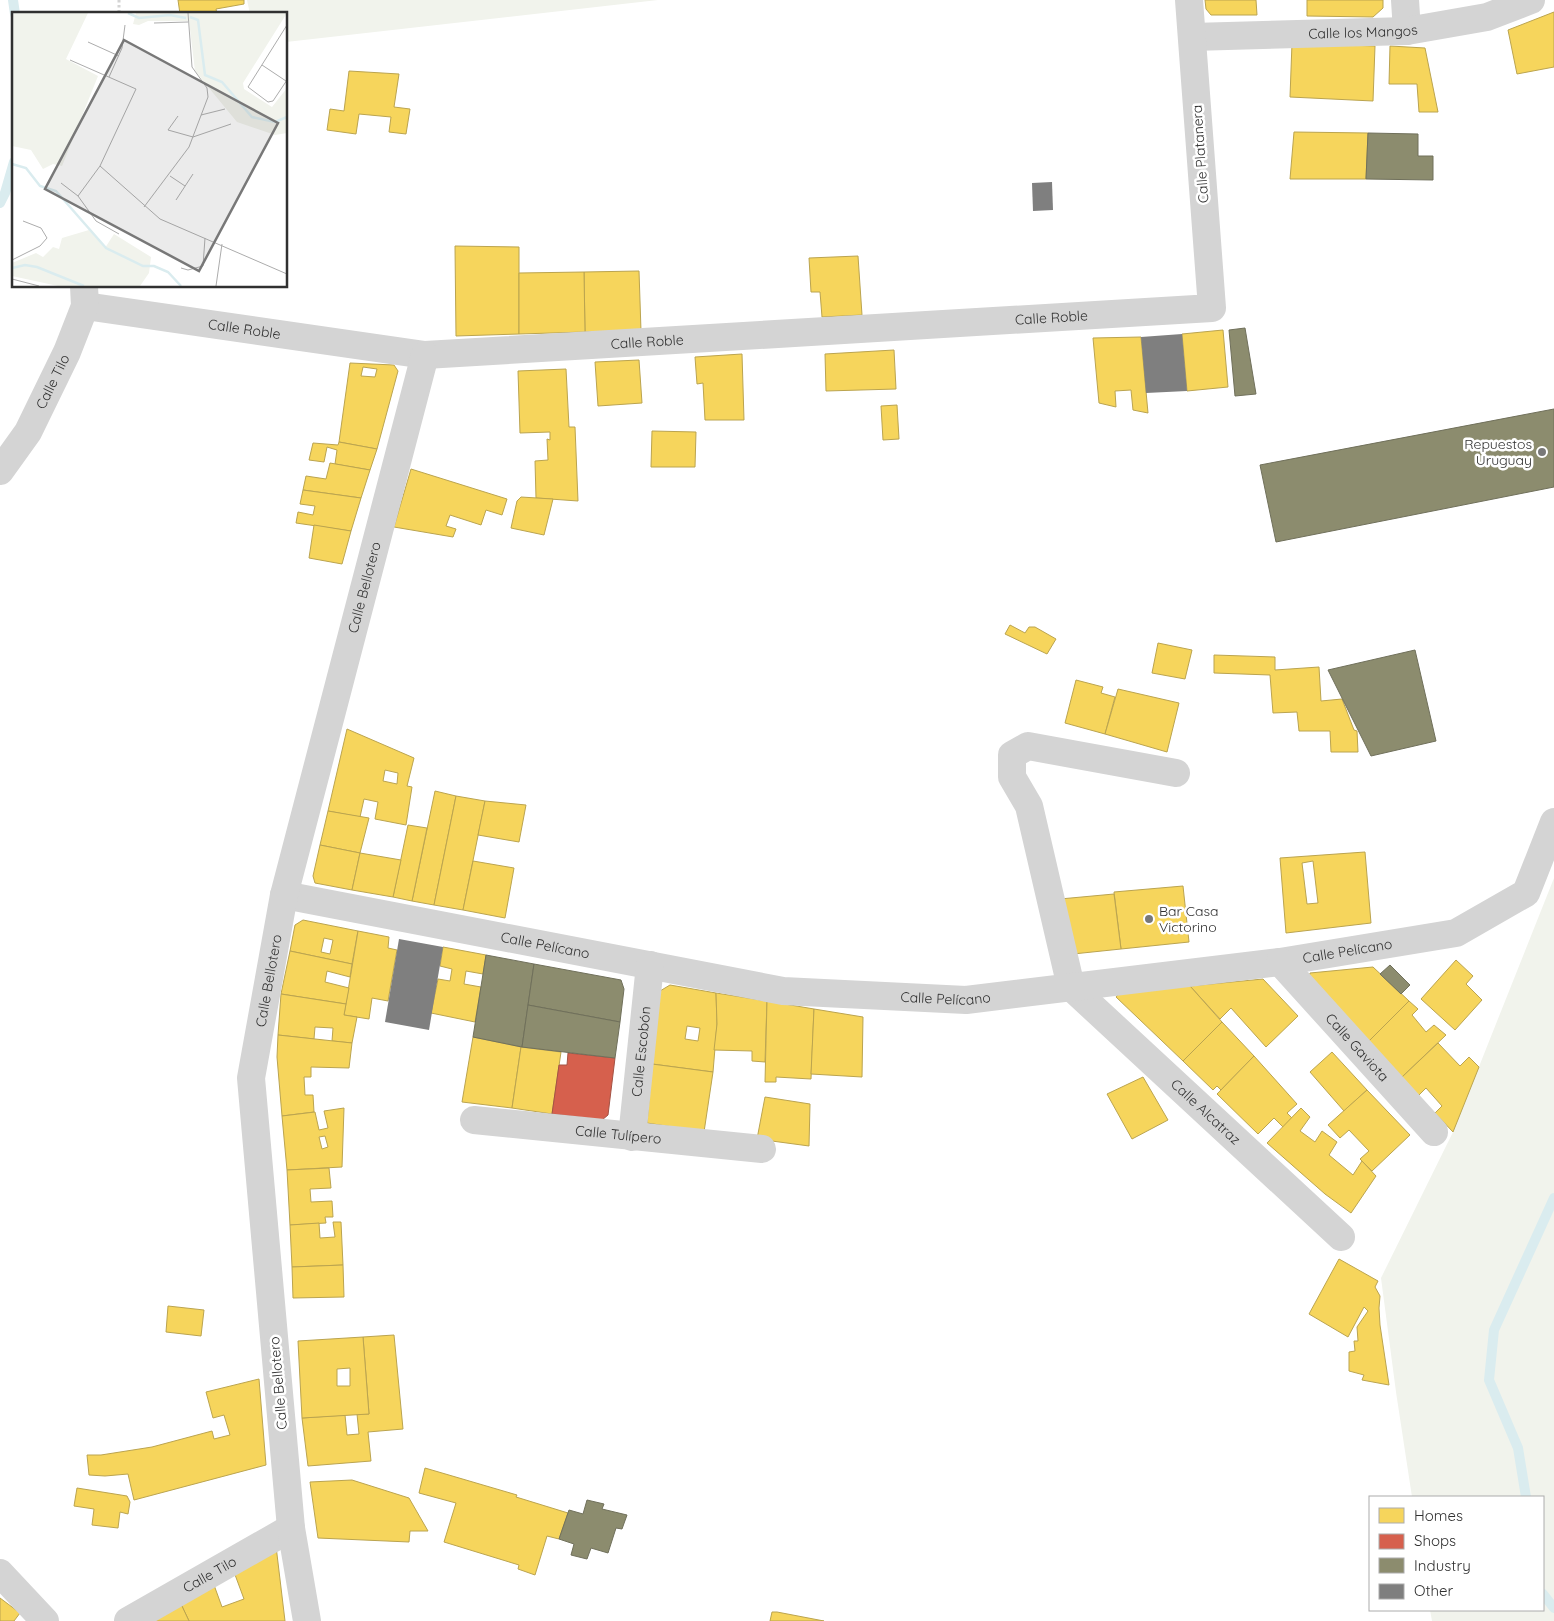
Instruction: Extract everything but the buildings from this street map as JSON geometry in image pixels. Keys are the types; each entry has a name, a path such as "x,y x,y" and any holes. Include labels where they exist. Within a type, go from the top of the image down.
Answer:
{"street":[{"name":"Calle Platanera","path":"1189,0 1212,308"},
{"path":"1405,0 1407,31"},
{"name":"Calle los Mangos","path":"1192,37 1407,31 1487,17 1531,0"},
{"name":"Calle Roble","path":"84,296 425,355 1212,308"},
{"name":"Calle Tilo","path":"0,470 28,432 67,352 84,296"},
{"name":"Calle Bellotero","path":"306,1621 292,1528 251,1078 284,895 425,355"},
{"path":"1071,987 1029,806 1012,777 1012,755 1028,746 1176,773"},
{"name":"Calle Pelícano","path":"284,895 782,991 966,1000 1280,962 1456,933 1526,893 1554,822"},
{"name":"Calle Gaviota","path":"1280,962 1434,1132"},
{"name":"Calle Escobón","path":"632,1137 650,965"},
{"name":"Calle Alcatraz","path":"1071,987 1341,1237"},
{"name":"Calle Tulípero","path":"474,1120 762,1149"},
{"name":"Calle Tilo","path":"128,1621 292,1528"},
{"path":"0,1573 45,1621"}],"shaded area":[{"path":"247,0 658,0 288,42 288,12 250,12"},
{"path":"1554,878 1554,1621 1432,1621 1430,1611 1544,1611 1544,1496 1412,1496 1381,1278 1453,1132"}],"waterway":[{"path":"13,0 15,12"},
{"path":"0,203 12,169"},
{"path":"1526,1496 1518,1448 1489,1380 1494,1330 1554,1198"},
{"path":"1544,1595 1554,1608"}],"place":[{"name":"Repuestos Uruguay","path":"1542,452"},
{"name":"Bar Casa Victorino","path":"1149,919"}]}
